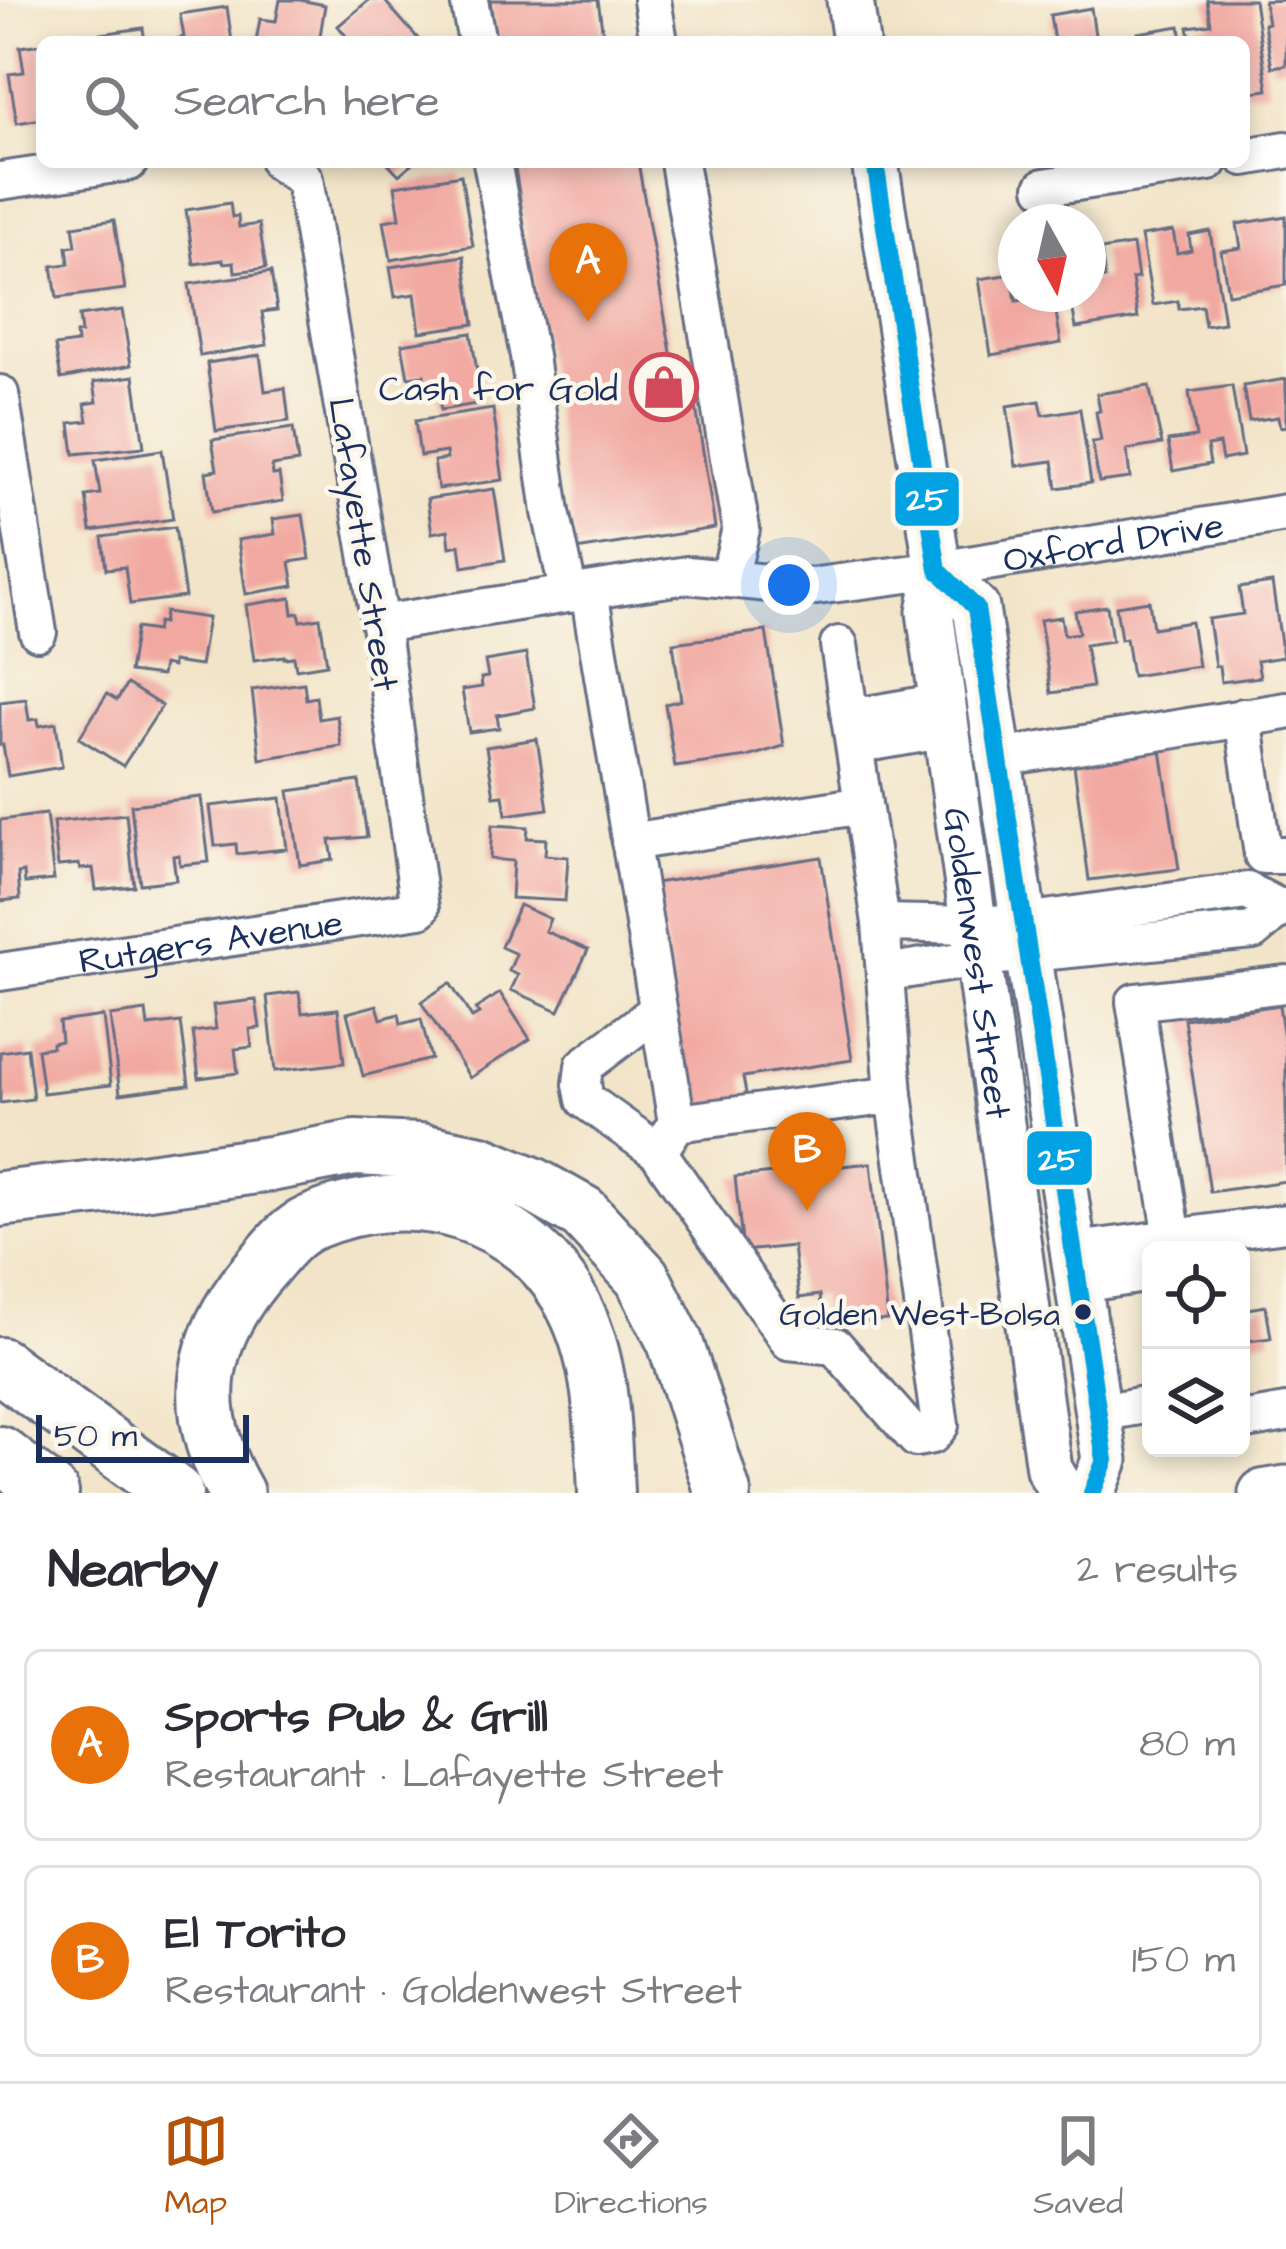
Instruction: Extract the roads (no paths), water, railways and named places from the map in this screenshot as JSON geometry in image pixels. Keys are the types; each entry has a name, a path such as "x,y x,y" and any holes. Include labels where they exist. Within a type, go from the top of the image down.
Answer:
{"highway":[{"path":"0,1199 355,1148 419,1151 481,1163 583,1213 642,1277 675,1342 723,1493"},
{"path":"236,1493 217,1450 206,1392 206,1369 223,1323 243,1288 307,1224 392,1202 477,1215 515,1238 557,1280 575,1308 596,1370 606,1493"},
{"path":"0,1365 175,1493"},
{"path":"0,1454 51,1493"}],"main road":[{"path":"850,0 855,36"},
{"name":"Goldenwest Street","path":"876,168 938,570 930,612 1049,1469 1063,1493"},
{"name":"Goldenwest Street","path":"938,570 976,608 1105,1460 1092,1493"},
{"path":"1262,1493 1286,1489"}],"street":[{"path":"469,0 476,36"},
{"path":"652,0 658,36"},
{"path":"1250,156 1286,151"},
{"path":"0,181 88,168"},
{"path":"493,168 529,356 551,512 579,592 630,842 657,1011 668,1138 789,1341 835,1346 916,1438 932,1436 940,1425 895,1095 881,923 839,645"},
{"path":"680,168 741,529 729,579"},
{"path":"1044,187 1169,168"},
{"name":"Lafayette Street","path":"291,171 380,624 420,909"},
{"path":"0,394 38,632"},
{"name":"Oxford Drive","path":"380,624 687,575 809,586 938,570 1286,513"},
{"path":"998,758 1286,711"},
{"path":"853,731 945,716"},
{"path":"1244,717 1263,855 1286,855"},
{"path":"630,842 863,805"},
{"path":"881,923 977,942 1027,939 1109,944 1253,932 1283,908"},
{"name":"Rutgers Avenue","path":"0,972 420,909"},
{"path":"885,973 977,942"},
{"path":"1173,1238 1135,1002 1286,984"},
{"path":"657,1011 584,1066 582,1084 585,1100 668,1138 895,1095"},
{"path":"1077,1268 1173,1238 1286,1223"},
{"path":"1077,1268 1142,1272"},
{"path":"1098,1413 1142,1406"},
{"path":"1250,1419 1286,1413"}],"place":[{"name":"Sports Pub & Grill","path":"588,322"},
{"name":"Cash for Gold","path":"664,387"},
{"name":"El Torito","path":"807,1211"},
{"name":"Golden West-Bolsa","path":"1083,1312"}]}
